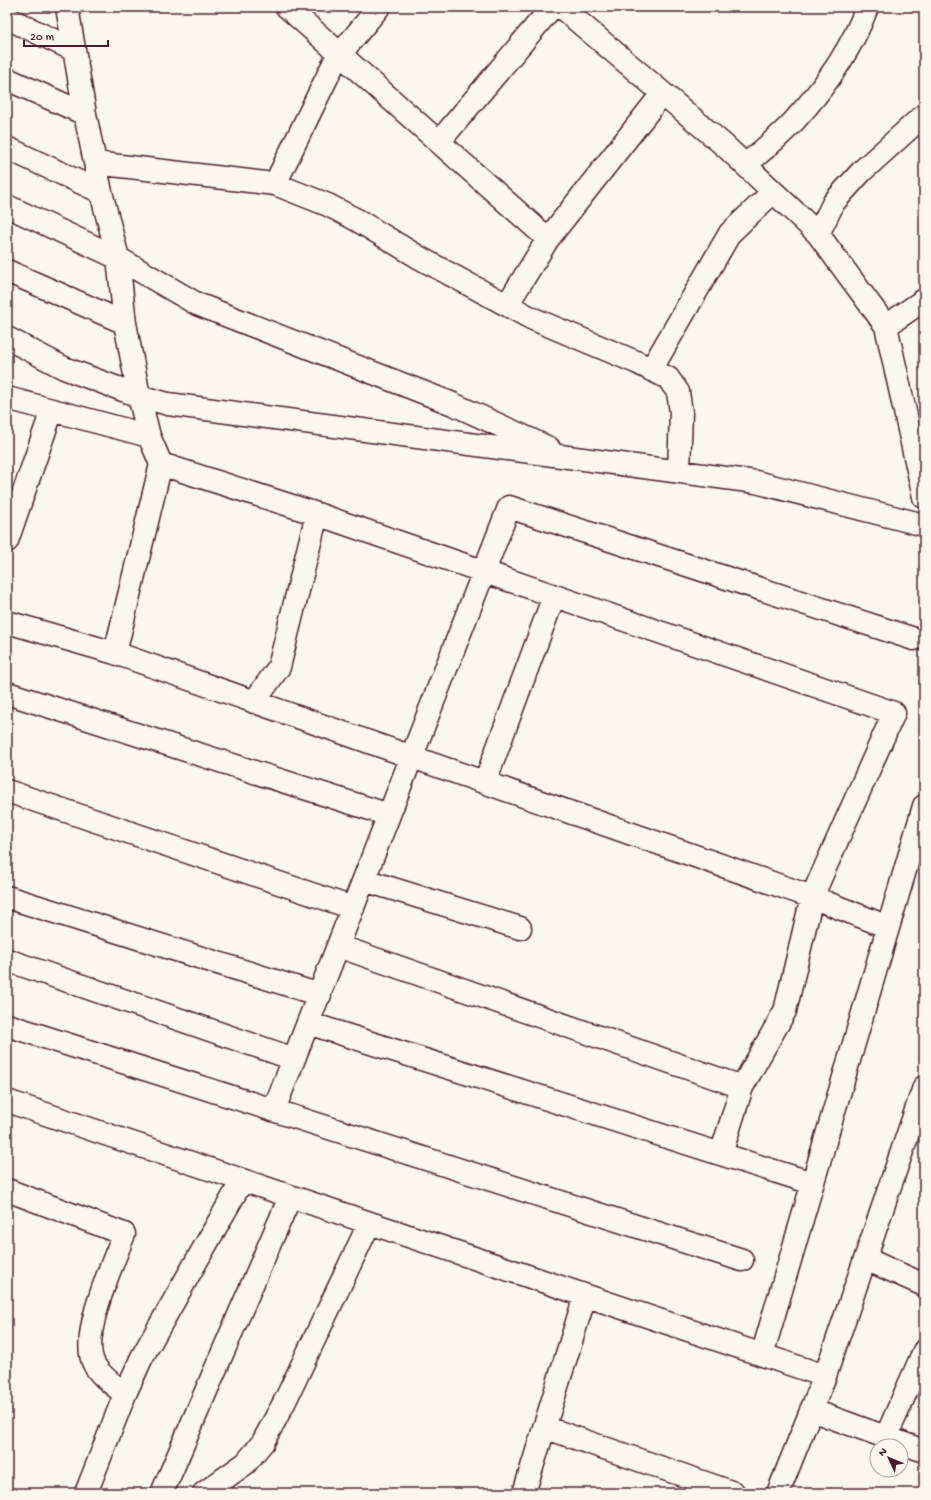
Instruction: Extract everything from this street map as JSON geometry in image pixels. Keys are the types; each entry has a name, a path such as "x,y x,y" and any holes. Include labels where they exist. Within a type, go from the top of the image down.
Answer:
{"street":[{"path":"67,7 85,114 101,192 118,258 125,324 139,396 149,436 161,464 115,654"},
{"path":"287,7 548,240"},
{"path":"275,184 336,59 379,7"},
{"path":"439,142 552,7"},
{"path":"561,7 746,165 818,234 886,326 924,497"},
{"path":"746,165 795,121 815,95 847,51 867,7"},
{"path":"7,18 74,50"},
{"path":"7,79 85,114"},
{"path":"507,305 548,240 662,94"},
{"path":"818,234 834,202 894,140 924,115"},
{"path":"7,148 101,192"},
{"path":"95,163 275,184 328,205 357,220 420,258 531,318 668,378 678,392 681,412 679,472"},
{"path":"651,370 730,233 773,192"},
{"path":"7,206 118,258 197,304 453,404 570,457"},
{"path":"7,271 125,324"},
{"path":"886,326 924,300"},
{"path":"7,338 64,368 139,396 168,404 756,482 924,526"},
{"path":"7,398 149,436"},
{"path":"7,541 52,410"},
{"path":"161,464 317,514 894,713 812,897 785,1011 742,1087 721,1154"},
{"path":"274,1110 509,507 914,639"},
{"path":"254,702 279,667 317,514"},
{"path":"485,782 554,596"},
{"path":"7,622 115,654 254,702 812,897 888,927"},
{"path":"7,693 389,815"},
{"path":"7,791 353,908"},
{"path":"762,1355 924,806"},
{"path":"364,880 520,928"},
{"path":"7,897 320,995"},
{"path":"338,946 742,1087"},
{"path":"7,960 294,1059"},
{"path":"308,1023 812,1183"},
{"path":"7,1025 742,1260"},
{"path":"778,1493 825,1376 924,1087"},
{"path":"7,1101 369,1224 825,1376"},
{"path":"86,1493 125,1394 142,1357 242,1181"},
{"path":"7,1190 124,1234 93,1322 89,1344 94,1364 108,1380 125,1394"},
{"path":"162,1493 290,1197"},
{"path":"204,1493 246,1463 264,1442 369,1224"},
{"path":"866,1259 924,1285"},
{"path":"524,1493 585,1296"},
{"path":"886,1437 924,1351"},
{"path":"811,1410 924,1451"},
{"path":"544,1427 734,1493"}]}
